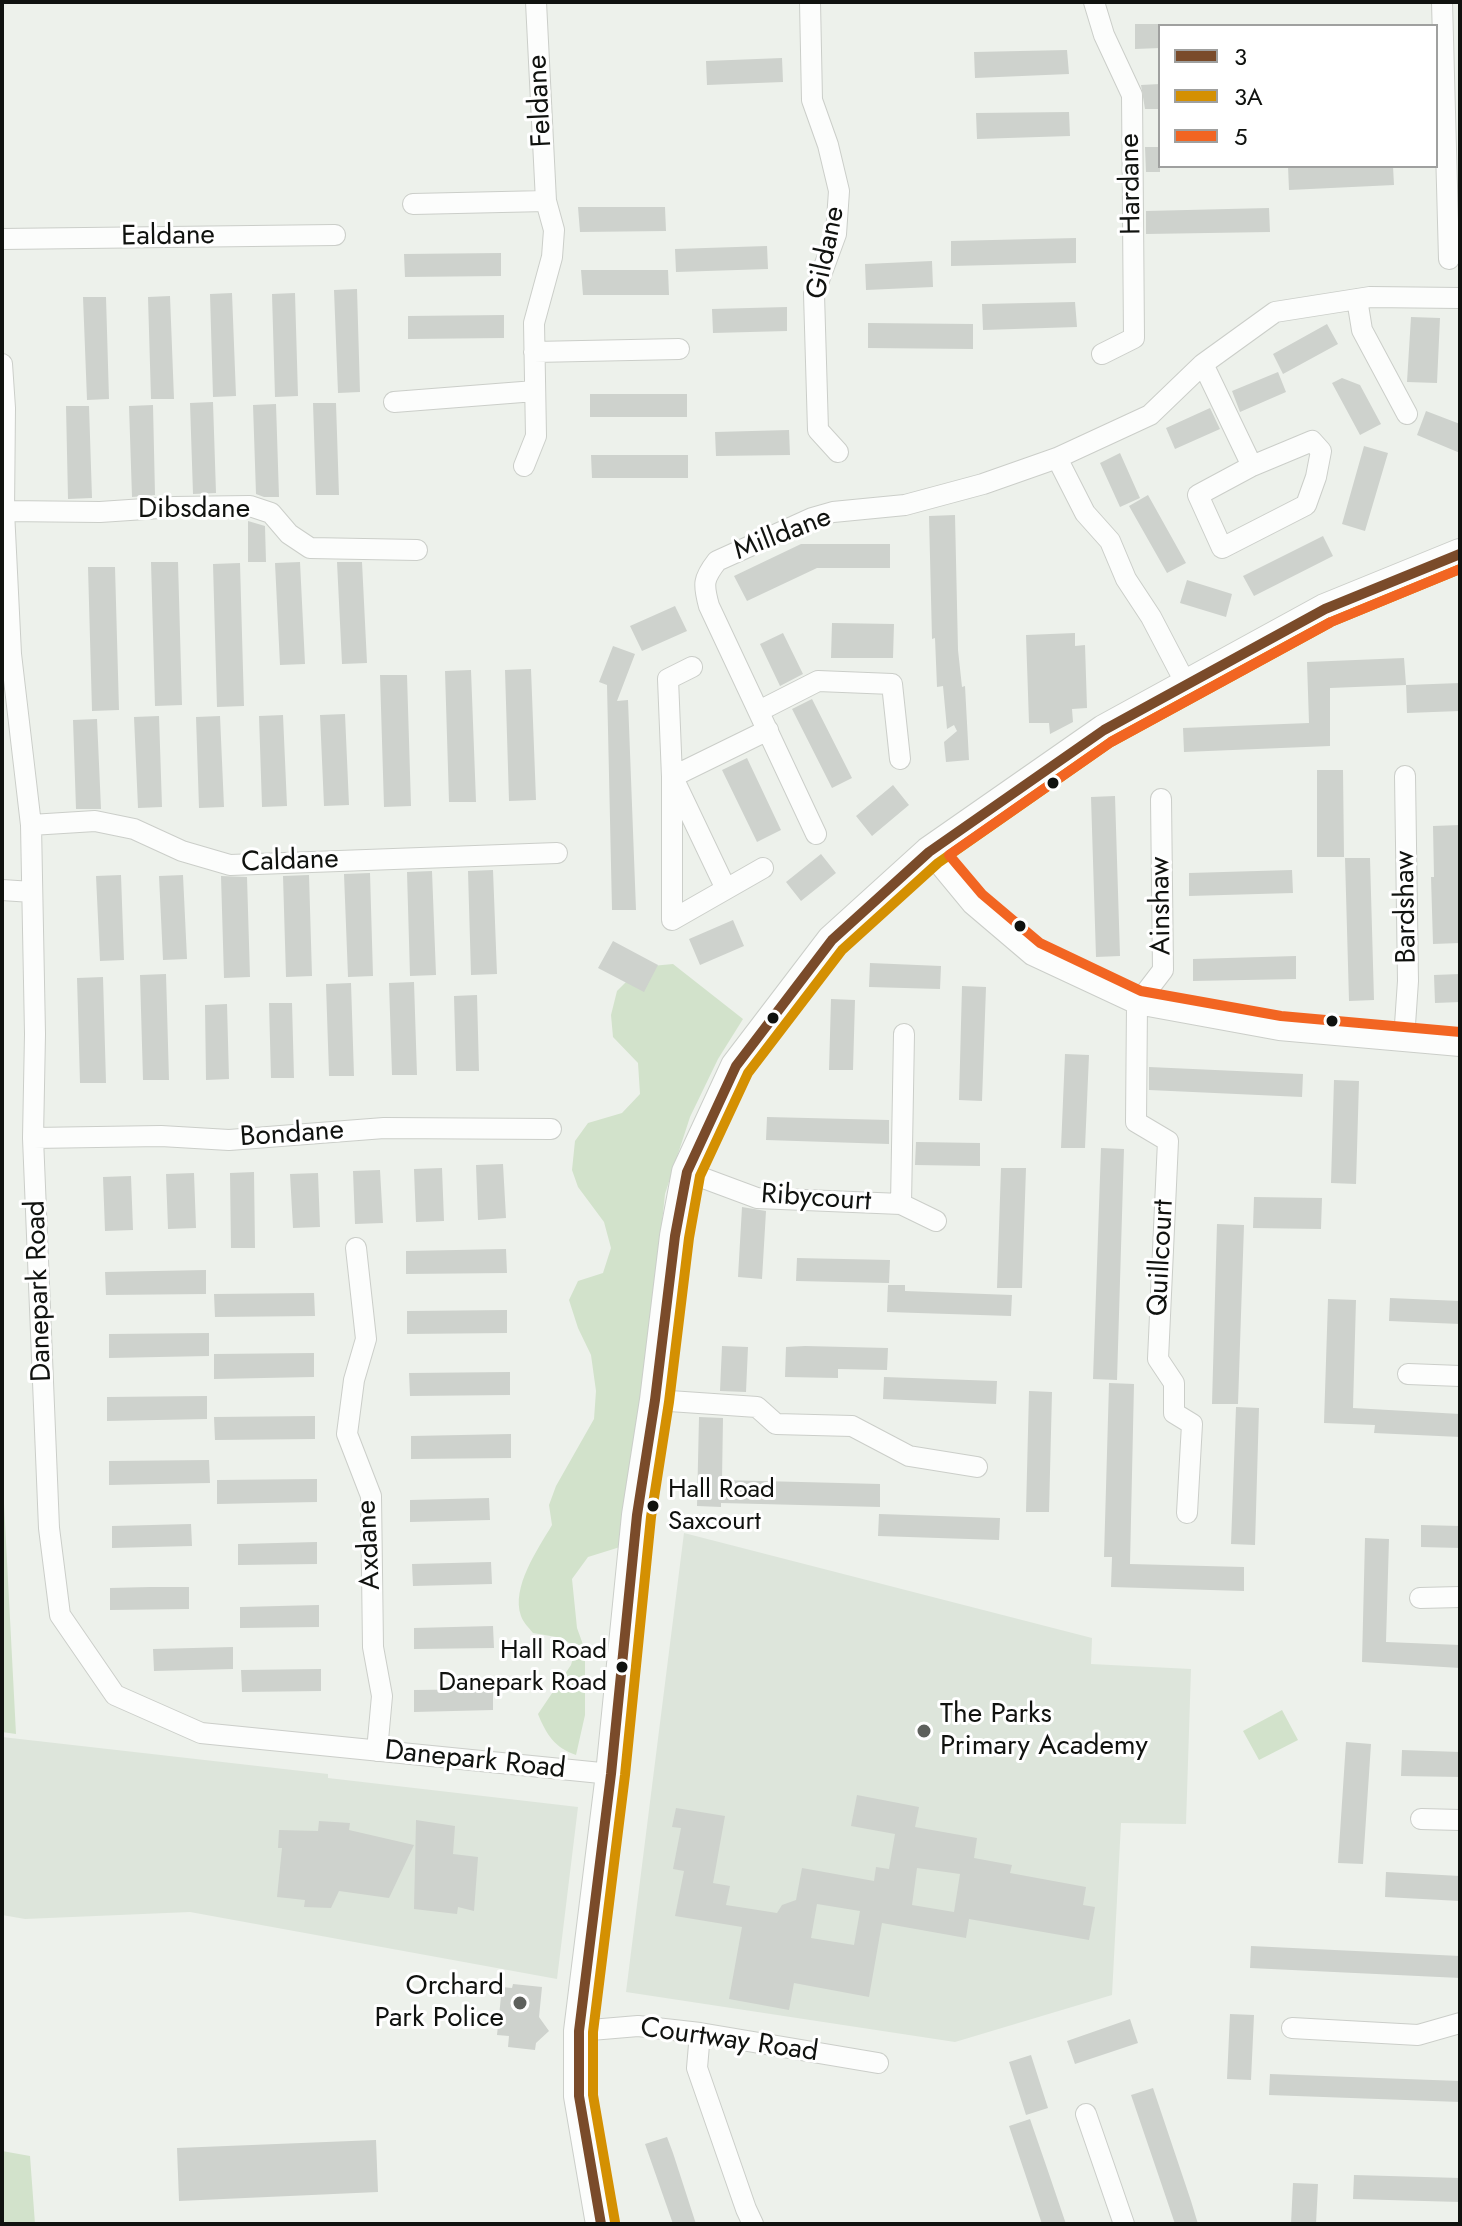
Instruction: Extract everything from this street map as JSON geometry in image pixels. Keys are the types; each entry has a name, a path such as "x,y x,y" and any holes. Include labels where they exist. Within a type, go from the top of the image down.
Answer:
{"street":[{"name":"Feldane","path":"524,466 536,436 534,323 552,257 554,230 546,201 536,2"},
{"name":"Gildane","path":"810,2 812,100 828,145 839,191 836,234 814,294 818,430 838,452"},
{"name":"Hardane","path":"1094,2 1104,35 1132,95 1134,338 1102,354"},
{"path":"1442,2 1449,259"},
{"path":"413,204 546,201"},
{"name":"Ealdane","path":"2,239 335,235"},
{"name":"Milldane","path":"816,834 709,606 704,586 708,573 717,561 812,518 833,512 905,505 983,484 1057,458 1150,415 1203,364 1275,312 1357,299 1460,298"},
{"path":"1357,299 1362,330 1407,414"},
{"path":"534,352 679,349"},
{"name":"Danepark Road","path":"2,364 5,408 4,511 11,654 31,825 33,1138 49,1528 60,1615 115,1695 201,1733 611,1774"},
{"path":"1203,364 1252,466"},
{"path":"394,402 535,391"},
{"path":"1312,441 1321,451 1306,505 1222,548 1198,495 1252,466 1312,441"},
{"path":"1057,458 1085,513 1110,541 1126,579 1151,617 1186,684"},
{"name":"Dibsdane","path":"4,511 100,512 250,506 271,513 289,534 310,548 417,550"},
{"path":"601,2224 579,2096 579,2031 611,1774 637,1515 675,1236 687,1172 736,1066 832,940 929,852 1104,730 1325,609 1460,554"},
{"path":"692,667 668,679 672,920 763,868"},
{"path":"672,777 764,720 818,681 892,684 900,759"},
{"name":"Bardshaw","path":"1404,1039 1408,981 1405,776"},
{"path":"672,777 726,889"},
{"name":"Ainshaw","path":"1137,1004 1163,970 1161,799"},
{"name":"Caldane","path":"31,825 95,821 134,829 182,851 230,865 557,853"},
{"path":"929,852 972,904 1032,955 1137,1004 1279,1030 1460,1046"},
{"path":"2,890 32,892"},
{"name":"Quillcourt","path":"1137,1004 1136,1122 1168,1141 1158,1359 1174,1383 1174,1413 1192,1424 1187,1513"},
{"name":"Ribycourt","path":"901,1204 904,1034"},
{"name":"Bondane","path":"33,1138 161,1136 229,1140 384,1128 551,1129"},
{"name":"Ribycourt","path":"687,1172 757,1198 901,1204 936,1221"},
{"name":"Axdane","path":"356,1248 366,1339 354,1380 347,1434 371,1496 373,1647 382,1696 377,1751"},
{"path":"1408,1374 1460,1376"},
{"path":"655,1400 757,1407 776,1424 852,1426 909,1456 977,1467"},
{"path":"1420,1598 1460,1597"},
{"path":"1421,1819 1460,1820"},
{"path":"1292,2028 1418,2035 1460,2023"},
{"name":"Courtway Road","path":"579,2031 638,2026 700,2033 878,2063"},
{"path":"700,2033 697,2068 753,2224"},
{"path":"1086,2114 1124,2224"}],"shaded area":[{"name":"The Parks Primary Academy","path":"684,1533 1092,1638 1091,1664 1191,1669 1186,1824 1121,1823 1112,1995 955,2042 626,1992"},
{"path":"2,1737 328,1774 328,1778 578,1807 557,1979 190,1912 25,1919 2,1915"}],"green space":[{"path":"673,964 743,1019 718,1059 690,1117 665,1194 646,1379 620,1547 588,1557 572,1579 577,1628 585,1650 585,1715 576,1755 552,1739 538,1714 571,1665 576,1648 562,1638 533,1633 522,1618 519,1605 523,1581 552,1525 549,1505 556,1486 594,1419 596,1391 591,1355 569,1300 578,1281 603,1273 611,1248 604,1222 578,1187 572,1170 575,1141 588,1123 622,1113 640,1094 638,1063 613,1037 611,1015 617,991 641,967"},
{"path":"2,1465 16,1734 2,1732"},
{"path":"1282,1710 1298,1740 1259,1760 1243,1731"},
{"path":"2,2151 30,2156 35,2224 2,2224"}],"building":[{"path":"1135,24 1158,24 1158,48 1135,49"},
{"path":"1067,50 1069,74 975,78 974,52"},
{"path":"782,58 783,82 707,85 706,61"},
{"path":"1158,84 1158,109 1145,109 1141,85"},
{"path":"1069,112 1070,136 977,139 976,113"},
{"path":"1145,147 1158,147 1160,172 1146,172"},
{"path":"1288,168 1393,168 1394,185 1289,190"},
{"path":"578,207 665,207 666,231 580,232"},
{"path":"1269,208 1270,232 1146,234 1146,211"},
{"path":"1076,238 1076,263 951,266 951,241"},
{"path":"767,246 768,269 676,272 675,249"},
{"path":"501,253 501,276 405,277 404,254"},
{"path":"932,261 933,287 866,290 865,264"},
{"path":"581,270 668,270 669,295 583,295"},
{"path":"357,289 360,392 338,393 334,290"},
{"path":"232,293 236,396 213,397 210,294"},
{"path":"295,293 298,396 275,397 272,294"},
{"path":"170,296 174,399 151,399 148,297"},
{"path":"83,297 106,297 109,399 87,400"},
{"path":"1075,302 1077,327 983,330 982,304"},
{"path":"787,307 787,331 713,333 712,309"},
{"path":"504,315 504,338 408,339 408,316"},
{"path":"1411,317 1440,318 1437,383 1407,382"},
{"path":"868,323 973,324 973,349 868,348"},
{"path":"1327,324 1338,344 1283,374 1273,354"},
{"path":"1278,372 1286,392 1240,412 1232,391"},
{"path":"1342,378 1360,385 1381,424 1360,435 1332,383"},
{"path":"590,394 687,394 687,417 590,417"},
{"path":"213,402 216,493 193,494 190,403"},
{"path":"313,403 336,403 339,495 316,495"},
{"path":"276,404 279,497 264,497 256,494 253,405"},
{"path":"153,405 155,495 132,497 129,406"},
{"path":"66,406 89,406 92,498 68,499"},
{"path":"1210,408 1220,429 1175,449 1166,428"},
{"path":"1426,411 1460,424 1460,453 1417,435"},
{"path":"789,430 790,455 716,456 715,432"},
{"path":"1364,446 1388,453 1365,531 1342,524"},
{"path":"1120,453 1140,498 1120,507 1100,463"},
{"path":"591,455 688,455 688,478 592,478"},
{"path":"1148,495 1186,563 1167,573 1129,506"},
{"path":"955,515 958,650 962,687 965,686 969,760 946,762 944,742 957,731 954,725 947,729 943,686 937,687 935,638 932,639 929,516"},
{"path":"248,521 265,526 266,562 248,562"},
{"path":"1323,536 1333,556 1254,596 1243,576"},
{"path":"801,544 890,544 890,568 817,568 747,601 734,576"},
{"path":"151,562 178,562 182,705 155,706"},
{"path":"300,562 305,664 280,665 275,563"},
{"path":"337,562 362,562 367,663 342,664"},
{"path":"240,563 244,706 217,707 213,564"},
{"path":"88,567 115,567 119,710 92,711"},
{"path":"1187,580 1232,594 1226,617 1180,603"},
{"path":"675,606 687,631 642,651 630,626"},
{"path":"832,623 894,624 893,658 831,658"},
{"path":"783,633 803,674 780,686 760,644"},
{"path":"1075,633 1075,646 1085,645 1087,708 1072,709 1073,722 1050,734 1049,723 1029,723 1026,635"},
{"path":"613,646 635,654 617,701 628,700 636,910 612,910 607,685 599,682"},
{"path":"1404,658 1406,685 1330,688 1330,746 1184,752 1183,728 1309,723 1307,662"},
{"path":"531,669 536,800 509,801 505,670"},
{"path":"471,670 476,802 449,802 445,671"},
{"path":"380,675 407,675 411,806 384,807"},
{"path":"1460,683 1460,711 1407,713 1406,685"},
{"path":"812,699 852,778 832,788 792,709"},
{"path":"345,714 349,805 324,806 320,715"},
{"path":"283,715 287,806 262,807 259,716"},
{"path":"159,716 162,807 138,808 134,717"},
{"path":"220,716 224,807 199,808 196,717"},
{"path":"97,719 101,809 76,809 73,720"},
{"path":"747,758 781,830 757,842 722,770"},
{"path":"1317,770 1343,770 1344,857 1317,857"},
{"path":"893,785 909,805 872,836 856,816"},
{"path":"1115,796 1120,956 1096,957 1091,797"},
{"path":"1460,825 1460,943 1433,944 1433,826"},
{"path":"821,854 836,873 801,901 786,882"},
{"path":"1345,858 1370,858 1374,1000 1349,1001"},
{"path":"493,870 497,974 471,975 468,871"},
{"path":"1292,870 1293,893 1189,896 1189,873"},
{"path":"432,871 436,975 410,976 407,872"},
{"path":"370,873 373,976 348,977 344,874"},
{"path":"121,875 124,960 100,961 96,876"},
{"path":"183,875 187,959 163,960 159,876"},
{"path":"309,875 312,976 286,977 283,876"},
{"path":"221,876 247,877 250,977 224,978"},
{"path":"733,920 744,946 700,965 689,939"},
{"path":"613,941 658,965 644,992 598,968"},
{"path":"1296,956 1296,979 1193,981 1193,959"},
{"path":"870,963 941,966 940,989 869,987"},
{"path":"166,974 169,1080 143,1080 140,975"},
{"path":"1460,974 1460,1002 1435,1003 1434,975"},
{"path":"103,977 106,1083 80,1083 77,978"},
{"path":"414,982 417,1075 392,1075 389,983"},
{"path":"351,983 354,1076 329,1076 326,984"},
{"path":"962,986 986,987 982,1101 959,1100"},
{"path":"477,995 479,1071 456,1071 454,996"},
{"path":"831,999 855,1000 853,1070 829,1070"},
{"path":"269,1003 292,1003 294,1078 271,1078"},
{"path":"227,1004 229,1079 206,1080 205,1005"},
{"path":"1065,1054 1089,1055 1085,1148 1061,1148"},
{"path":"1149,1067 1303,1074 1302,1097 1149,1090"},
{"path":"1334,1080 1359,1081 1356,1184 1331,1183"},
{"path":"767,1117 889,1120 889,1144 766,1140"},
{"path":"916,1142 980,1143 980,1166 915,1165"},
{"path":"1101,1148 1124,1149 1117,1380 1093,1379"},
{"path":"503,1164 506,1218 478,1220 476,1165"},
{"path":"442,1168 444,1221 416,1222 414,1169"},
{"path":"1001,1168 1026,1168 1022,1288 997,1288"},
{"path":"380,1170 383,1223 355,1224 353,1171"},
{"path":"254,1172 255,1248 231,1248 230,1173"},
{"path":"194,1173 196,1228 168,1229 166,1174"},
{"path":"318,1173 320,1227 293,1228 290,1174"},
{"path":"131,1176 133,1230 105,1231 103,1177"},
{"path":"1254,1197 1322,1198 1321,1229 1253,1228"},
{"path":"742,1207 766,1211 762,1279 738,1277"},
{"path":"1217,1224 1244,1225 1238,1404 1212,1404"},
{"path":"506,1249 507,1273 406,1274 406,1251"},
{"path":"797,1258 890,1260 889,1283 796,1281"},
{"path":"206,1270 206,1294 106,1295 105,1272"},
{"path":"888,1285 905,1285 905,1291 1012,1295 1011,1316 887,1312"},
{"path":"314,1293 315,1316 215,1317 214,1294"},
{"path":"1390,1298 1460,1301 1460,1324 1389,1321"},
{"path":"1328,1299 1356,1300 1353,1408 1460,1414 1460,1437 1374,1433 1375,1425 1324,1423"},
{"path":"507,1310 507,1333 407,1334 407,1311"},
{"path":"209,1333 209,1356 109,1358 109,1334"},
{"path":"722,1346 748,1347 746,1392 720,1391"},
{"path":"786,1347 888,1348 887,1370 838,1369 838,1378 785,1377"},
{"path":"314,1353 314,1377 214,1379 214,1354"},
{"path":"510,1372 510,1395 410,1396 409,1373"},
{"path":"884,1377 997,1381 996,1404 883,1399"},
{"path":"1109,1383 1134,1384 1130,1564 1244,1567 1244,1591 1111,1587 1112,1557 1104,1557"},
{"path":"1029,1391 1052,1392 1049,1512 1026,1512"},
{"path":"207,1396 207,1419 107,1421 107,1397"},
{"path":"1236,1407 1259,1408 1255,1545 1231,1544"},
{"path":"315,1416 315,1439 215,1440 214,1417"},
{"path":"699,1417 723,1418 722,1480 880,1484 880,1507 721,1503 721,1507 697,1506"},
{"path":"511,1434 511,1458 411,1459 411,1436"},
{"path":"209,1460 210,1483 109,1485 109,1461"},
{"path":"317,1479 317,1502 217,1504 217,1480"},
{"path":"489,1498 490,1520 410,1522 410,1500"},
{"path":"879,1514 1000,1518 999,1540 878,1536"},
{"path":"191,1524 192,1546 112,1548 112,1526"},
{"path":"1421,1525 1460,1526 1460,1548 1421,1547"},
{"path":"1365,1538 1389,1539 1386,1642 1460,1645 1460,1668 1362,1662"},
{"path":"317,1542 317,1564 238,1565 238,1544"},
{"path":"491,1562 492,1584 413,1586 412,1564"},
{"path":"189,1587 189,1609 110,1610 110,1588"},
{"path":"319,1605 319,1627 240,1628 240,1607"},
{"path":"493,1626 494,1648 414,1649 414,1628"},
{"path":"233,1647 233,1669 154,1671 153,1649"},
{"path":"321,1669 321,1691 242,1692 241,1670"},
{"path":"493,1689 493,1710 414,1712 414,1690"},
{"path":"1346,1742 1371,1744 1363,1864 1338,1863"},
{"path":"1402,1750 1460,1752 1460,1777 1401,1776"},
{"path":"857,1795 919,1807 915,1827 977,1838 974,1858 1012,1865 1010,1873 1086,1887 1083,1905 1095,1907 1089,1940 969,1919 966,1938 882,1923 869,1997 794,1983 789,2010 729,1999 742,1927 675,1916 684,1871 673,1869 681,1828 672,1827 676,1808 725,1816 713,1883 730,1886 726,1905 777,1913 782,1905 796,1900 802,1868 874,1881 876,1867 889,1869 895,1834 851,1826","holes":["917,1868 960,1874 954,1912 912,1905","817,1904 860,1911 854,1945 811,1938"]},
{"path":"416,1820 455,1826 453,1854 478,1857 474,1911 458,1907 457,1914 414,1909"},
{"path":"319,1821 350,1823 349,1830 414,1845 389,1898 339,1891 331,1908 304,1907 305,1900 277,1897 282,1848 278,1848 279,1830 318,1831"},
{"path":"1386,1872 1460,1876 1460,1901 1385,1897"},
{"path":"1251,1946 1460,1956 1460,1978 1250,1968"},
{"name":"Orchard Park Police","path":"513,1984 542,1987 539,2017 549,2031 536,2043 535,2050 508,2047 509,2036 497,2035 502,1987 512,1988"},
{"path":"1230,2014 1254,2015 1251,2080 1227,2079"},
{"path":"1130,2019 1138,2043 1075,2064 1067,2041"},
{"path":"1031,2055 1048,2108 1026,2115 1009,2062"},
{"path":"1270,2074 1460,2081 1460,2102 1269,2095"},
{"path":"1153,2088 1198,2224 1175,2224 1131,2095"},
{"path":"1030,2119 1066,2224 1042,2224 1009,2126"},
{"path":"667,2137 696,2224 673,2224 645,2144"},
{"path":"376,2140 378,2192 179,2201 177,2148"},
{"path":"1354,2175 1460,2178 1460,2202 1353,2199"},
{"path":"1293,2183 1318,2184 1316,2224 1291,2224"}],"transit line":[{"name":"3","path":"601,2224 579,2096 579,2031 611,1774 637,1515 675,1236 687,1172 736,1066 832,940 929,852 1104,730 1325,609 1460,554"},
{"name":"3A","path":"615,2222 593,2095 593,2032 625,1775 651,1517 700,1176 748,1073 842,950 938,863 1111,742 1331,622 1460,569"},
{"name":"5","path":"1460,569 1331,622 1111,742 949,855 982,894 1040,943 1141,991 1281,1016 1460,1032"}],"place":[{"name":"Hall Road Saxcourt","path":"653,1506"},
{"name":"Hall Road Danepark Road","path":"622,1667"},
{"name":"The Parks Primary Academy","path":"924,1731"},
{"name":"Orchard Park Police","path":"520,2003"}]}
